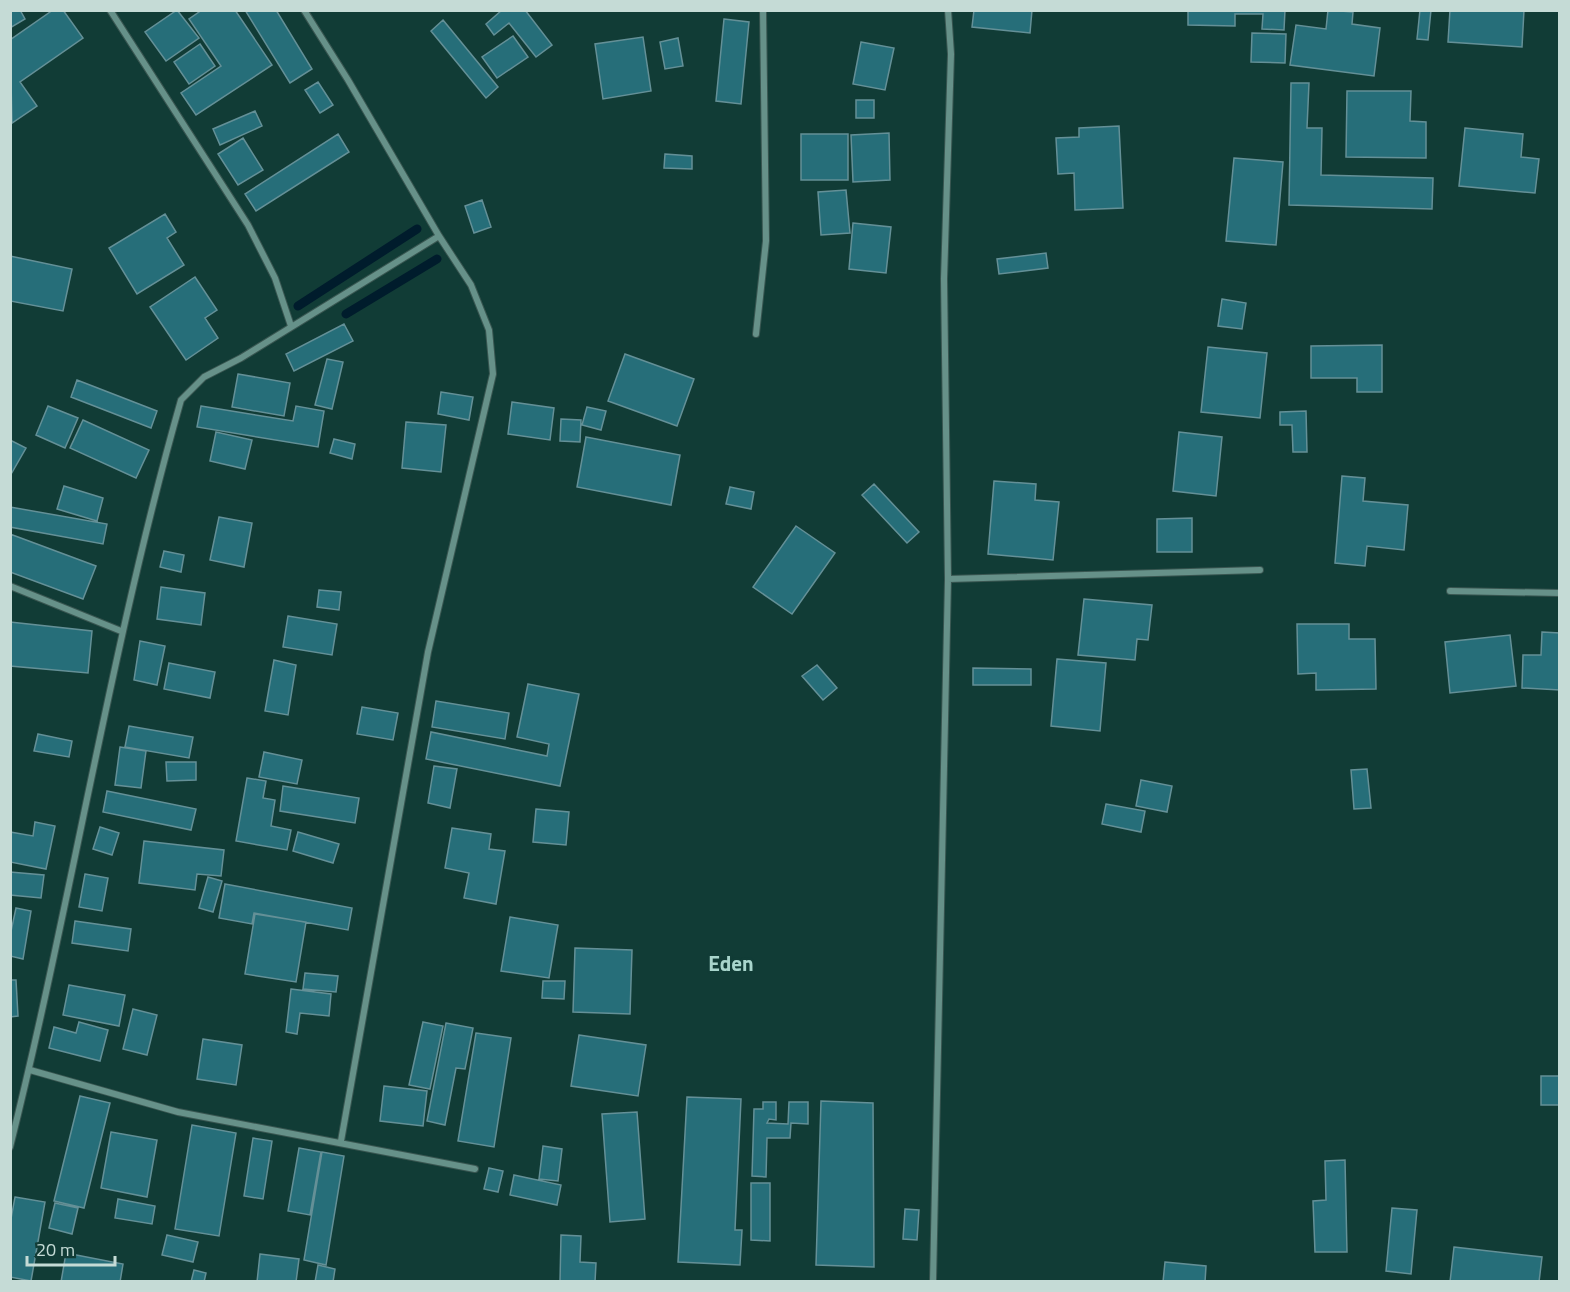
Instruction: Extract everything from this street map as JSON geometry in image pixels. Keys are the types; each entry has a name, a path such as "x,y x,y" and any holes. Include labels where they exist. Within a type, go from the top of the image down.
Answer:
{"street":[{"path":"110,10 248,225 275,278 291,326"},
{"path":"304,10 475,294 489,330 493,374 428,652 341,1141"},
{"path":"756,334 766,241 763,10"},
{"path":"933,1281 948,579 944,279 951,54 948,10"},
{"path":"10,1147 30,1070 121,631 181,400 204,377 439,236"},
{"path":"948,579 1260,570"},
{"path":"10,586 121,631"},
{"path":"1450,591 1560,593"},
{"path":"30,1070 178,1112 341,1141 475,1169"}],"building":[{"path":"10,10 20,10 25,19 10,28"},
{"path":"53,10 63,10 83,38 20,82 37,106 12,123 10,40"},
{"path":"177,10 199,38 166,61 145,32"},
{"path":"202,10 235,10 272,65 196,115 181,93 221,66 189,19"},
{"path":"245,10 276,10 312,69 290,83"},
{"path":"502,10 525,10 552,45 536,57 509,23 494,35 486,24"},
{"path":"974,10 1032,10 1030,33 972,27"},
{"path":"1188,10 1285,10 1284,30 1262,29 1263,14 1235,14 1235,26 1188,25"},
{"path":"1328,10 1353,12 1352,24 1380,28 1374,76 1290,65 1296,25 1326,29"},
{"path":"1420,10 1431,10 1428,40 1417,39"},
{"path":"1450,10 1524,10 1522,47 1448,42"},
{"path":"724,19 749,22 741,104 716,101"},
{"path":"443,20 498,87 486,98 431,31"},
{"path":"1252,33 1286,34 1285,63 1251,62"},
{"path":"513,36 528,57 497,78 482,57"},
{"path":"643,37 651,91 603,99 595,44"},
{"path":"678,38 683,66 665,69 660,42"},
{"path":"861,42 894,48 885,90 853,84"},
{"path":"200,44 215,66 189,84 174,62"},
{"path":"318,82 333,105 320,113 305,90"},
{"path":"1291,83 1309,83 1307,128 1322,128 1321,175 1433,178 1432,209 1289,205"},
{"path":"1347,91 1411,91 1410,121 1426,122 1426,158 1346,157"},
{"path":"856,100 874,100 874,118 856,118"},
{"path":"255,111 262,126 220,145 213,129"},
{"path":"1119,126 1123,208 1075,210 1074,173 1058,174 1056,138 1079,137 1079,128"},
{"path":"1465,128 1523,134 1521,157 1539,159 1535,193 1459,186"},
{"path":"889,133 890,180 853,182 851,135"},
{"path":"338,134 349,152 256,211 245,194"},
{"path":"801,134 848,134 848,180 801,180"},
{"path":"243,138 263,170 238,185 218,154"},
{"path":"665,154 692,156 692,169 664,168"},
{"path":"1234,158 1283,162 1276,245 1226,241"},
{"path":"846,190 850,233 821,235 818,192"},
{"path":"482,200 491,227 474,233 465,206"},
{"path":"165,214 176,232 167,238 184,265 137,294 109,248"},
{"path":"853,223 891,227 886,273 849,269"},
{"path":"1046,253 1048,268 999,274 997,259"},
{"path":"10,256 72,269 63,311 10,301"},
{"path":"195,277 217,310 205,318 218,338 186,360 150,307"},
{"path":"1222,299 1246,303 1242,329 1218,326"},
{"path":"344,324 353,341 294,371 286,354"},
{"path":"1382,345 1382,392 1357,392 1357,378 1311,378 1311,346"},
{"path":"1208,347 1267,353 1260,418 1201,412"},
{"path":"625,354 694,379 677,426 608,401"},
{"path":"327,359 343,362 332,409 315,405"},
{"path":"238,374 290,383 284,416 232,407"},
{"path":"77,380 157,411 151,428 71,397"},
{"path":"441,392 473,397 469,420 438,414"},
{"path":"512,402 554,408 550,440 508,434"},
{"path":"48,406 78,418 65,448 36,435"},
{"path":"201,406 293,421 296,406 324,411 318,447 197,427"},
{"path":"587,407 606,411 601,430 582,425"},
{"path":"1306,411 1307,452 1293,452 1292,425 1280,425 1280,412"},
{"path":"561,419 581,420 580,442 560,441"},
{"path":"83,420 149,450 136,478 70,448"},
{"path":"406,422 446,425 441,472 402,468"},
{"path":"216,432 252,440 245,469 210,461"},
{"path":"1179,432 1222,437 1216,496 1173,491"},
{"path":"586,437 680,455 671,505 577,487"},
{"path":"334,439 355,444 352,459 330,453"},
{"path":"10,440 26,448 10,476"},
{"path":"1342,476 1365,478 1363,501 1408,505 1404,550 1367,546 1365,566 1335,563"},
{"path":"994,481 1036,484 1035,500 1059,502 1053,560 988,554"},
{"path":"874,484 919,532 907,543 862,495"},
{"path":"64,486 103,498 97,521 57,509"},
{"path":"730,487 754,492 751,509 726,504"},
{"path":"10,507 107,524 103,544 10,527"},
{"path":"219,517 252,523 244,567 210,560"},
{"path":"1192,518 1192,552 1157,552 1157,519"},
{"path":"796,526 835,553 792,614 753,587"},
{"path":"10,534 96,566 83,599 10,572"},
{"path":"164,551 184,555 181,572 160,567"},
{"path":"161,587 205,593 201,625 157,619"},
{"path":"319,590 341,592 339,610 317,607"},
{"path":"1084,599 1152,605 1148,640 1137,639 1135,660 1078,655"},
{"path":"288,616 337,624 332,655 283,647"},
{"path":"10,622 92,631 88,673 10,666"},
{"path":"1297,624 1349,624 1349,639 1375,639 1376,689 1316,690 1316,673 1298,674"},
{"path":"1542,632 1560,633 1560,690 1522,688 1523,655 1541,655"},
{"path":"1510,635 1516,686 1450,693 1445,642"},
{"path":"140,641 165,646 157,685 134,680"},
{"path":"1057,659 1106,663 1100,731 1051,726"},
{"path":"274,660 296,665 288,715 265,711"},
{"path":"169,663 215,672 210,698 164,689"},
{"path":"817,665 837,688 823,700 802,676"},
{"path":"973,668 1031,669 1031,685 973,685"},
{"path":"528,684 579,694 560,786 426,759 431,732 547,756 549,744 517,737"},
{"path":"436,701 509,713 505,739 432,727"},
{"path":"362,707 398,713 393,740 357,734"},
{"path":"129,726 193,737 189,758 125,747"},
{"path":"38,734 72,741 69,757 34,751"},
{"path":"120,747 146,751 141,788 115,785"},
{"path":"264,752 302,760 297,784 259,777"},
{"path":"166,762 196,762 196,780 167,781"},
{"path":"434,766 457,769 450,808 428,803"},
{"path":"1367,769 1371,808 1354,809 1351,770"},
{"path":"247,778 266,781 263,798 275,800 271,826 291,830 287,850 236,841"},
{"path":"1141,780 1172,786 1167,812 1136,806"},
{"path":"283,786 359,798 355,823 280,811"},
{"path":"107,791 196,809 191,830 103,812"},
{"path":"1106,804 1145,811 1141,832 1102,824"},
{"path":"536,809 569,812 566,845 533,842"},
{"path":"35,822 55,826 46,869 10,862 10,832 33,836"},
{"path":"100,827 119,833 112,855 93,849"},
{"path":"452,828 491,834 489,849 505,851 496,904 464,898 469,873 445,868"},
{"path":"298,832 339,844 333,863 293,851"},
{"path":"144,841 224,850 221,876 197,874 195,890 139,883"},
{"path":"10,872 44,875 41,898 10,895"},
{"path":"85,874 108,878 102,911 79,907"},
{"path":"208,877 222,881 213,912 199,908"},
{"path":"225,884 352,908 348,930 254,913 252,924 219,918"},
{"path":"16,908 31,911 23,959 10,956 10,936"},
{"path":"255,914 306,922 296,982 245,974"},
{"path":"510,917 558,925 549,978 501,971"},
{"path":"75,921 131,929 128,951 72,943"},
{"path":"575,948 632,950 630,1014 573,1012"},
{"path":"305,973 338,976 336,992 303,989"},
{"path":"10,980 16,980 18,1016 10,1017"},
{"path":"543,981 565,981 564,999 542,998"},
{"path":"69,985 125,995 119,1026 63,1015"},
{"path":"291,989 331,994 329,1016 300,1013 297,1034 286,1032"},
{"path":"133,1009 157,1015 147,1055 123,1049"},
{"path":"79,1022 108,1030 100,1061 49,1048 54,1027 76,1033"},
{"path":"423,1022 443,1026 430,1089 409,1085"},
{"path":"446,1023 473,1028 465,1069 456,1068 445,1125 427,1121"},
{"path":"476,1033 511,1038 494,1147 458,1141"},
{"path":"579,1035 646,1045 638,1096 571,1086"},
{"path":"203,1039 242,1045 236,1085 197,1079"},
{"path":"1541,1076 1560,1076 1560,1105 1541,1105"},
{"path":"384,1086 427,1091 423,1126 380,1121"},
{"path":"80,1096 110,1103 84,1208 54,1201"},
{"path":"687,1097 741,1099 735,1230 742,1230 740,1265 678,1262"},
{"path":"821,1101 873,1103 874,1267 816,1265"},
{"path":"763,1102 776,1102 776,1120 769,1119 767,1123 788,1124 789,1102 808,1102 808,1124 791,1123 790,1138 767,1138 766,1177 752,1176 754,1109 763,1109"},
{"path":"637,1112 645,1219 610,1222 602,1114"},
{"path":"192,1125 236,1133 219,1236 175,1229"},
{"path":"111,1132 157,1140 147,1197 101,1188"},
{"path":"253,1138 272,1141 263,1199 244,1196"},
{"path":"543,1146 562,1149 558,1181 539,1179"},
{"path":"299,1148 321,1152 310,1215 288,1211"},
{"path":"322,1152 344,1156 326,1265 304,1260"},
{"path":"1345,1160 1347,1252 1315,1252 1313,1201 1326,1200 1325,1161"},
{"path":"489,1168 503,1171 498,1192 484,1189"},
{"path":"514,1175 561,1185 557,1205 510,1195"},
{"path":"751,1183 770,1183 770,1241 751,1240"},
{"path":"15,1197 45,1202 31,1281 10,1277 10,1224"},
{"path":"118,1199 155,1206 152,1224 115,1218"},
{"path":"55,1203 78,1208 72,1234 49,1228"},
{"path":"1392,1208 1417,1210 1411,1274 1386,1271"},
{"path":"905,1209 919,1210 917,1240 903,1239"},
{"path":"167,1235 198,1242 193,1262 162,1255"},
{"path":"561,1235 581,1236 580,1262 596,1263 595,1282 560,1282"},
{"path":"1454,1247 1542,1257 1539,1282 1450,1282"},
{"path":"66,1253 123,1264 120,1282 61,1282"},
{"path":"260,1254 299,1259 296,1282 257,1282"},
{"path":"1165,1262 1206,1266 1205,1282 1163,1282"},
{"path":"318,1265 335,1269 333,1282 315,1282"},
{"path":"194,1270 206,1273 204,1282 191,1282"}],"waterway":[{"path":"298,306 417,229"},
{"path":"346,314 437,259"}],"district":[{"name":"Eden","path":"731,963"}]}
